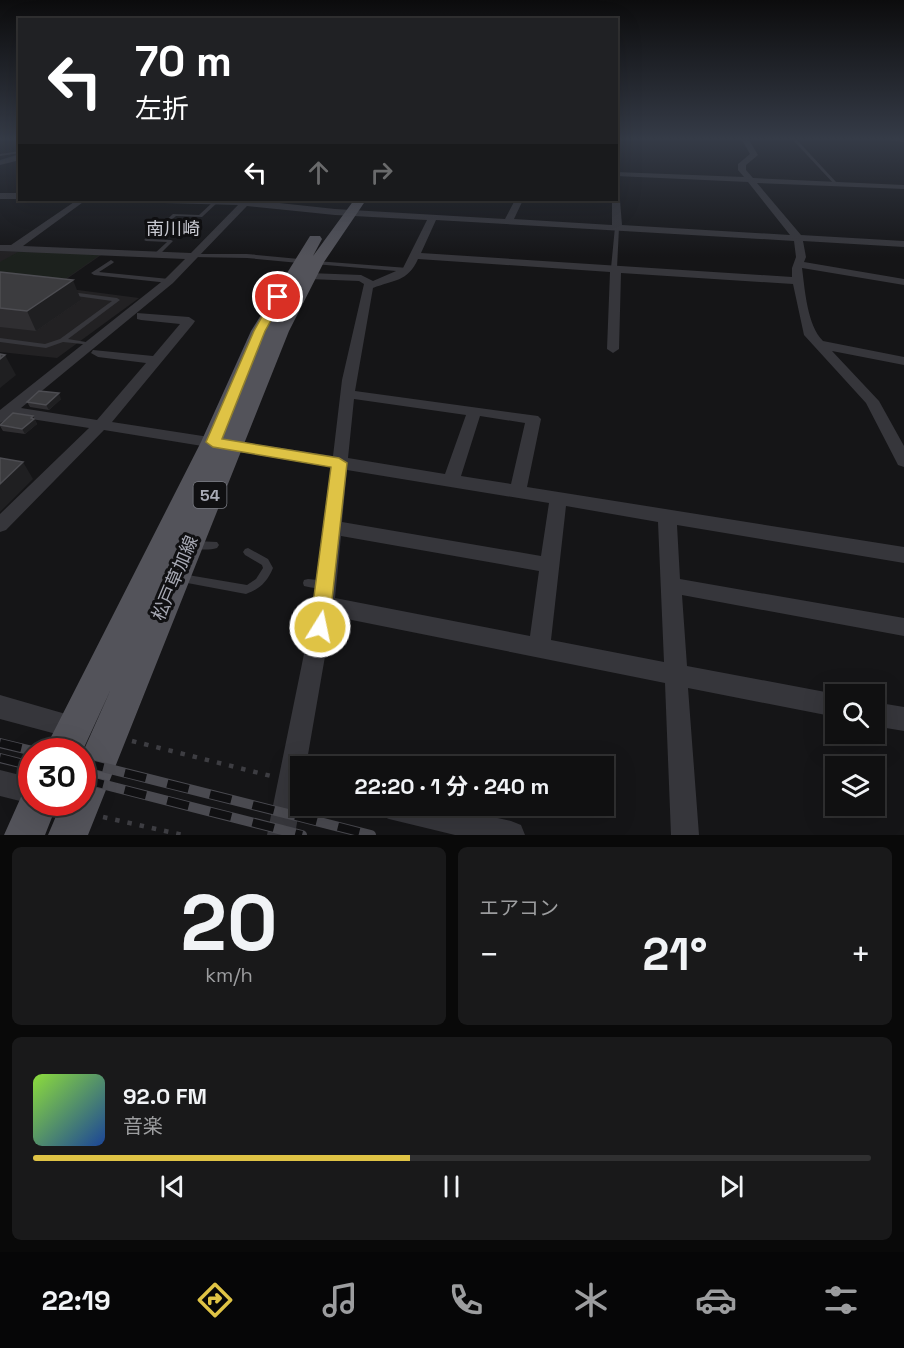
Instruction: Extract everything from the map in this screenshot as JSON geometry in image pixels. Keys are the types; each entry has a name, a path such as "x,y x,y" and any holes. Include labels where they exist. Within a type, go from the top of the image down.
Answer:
{"main road":[{"name":"松戸草加線","path":"70,738 276,343 308,267 347,206"},
{"name":"松戸草加線","path":"96,788 175,577 201,545 222,444"},
{"path":"24,835 33,816"},
{"name":"松戸草加線","path":"68,835 82,816"}],"street":[{"path":"727,179 904,187"},
{"path":"750,180 798,238 801,257 798,264 798,281 810,335 872,400 904,461"},
{"path":"0,196 18,196"},
{"path":"14,248 81,201"},
{"path":"194,201 347,206 433,217 904,244"},
{"path":"4,415 94,348 169,281 247,201"},
{"path":"509,221 519,201"},
{"path":"616,201 617,228"},
{"path":"298,756 319,591 332,527 347,394 368,286 403,274 411,263 433,217"},
{"path":"0,248 194,256"},
{"path":"411,263 615,268 798,281"},
{"path":"798,264 904,282"},
{"path":"308,267 361,278 373,285"},
{"path":"613,349 615,268"},
{"path":"0,525 101,425 189,321 141,316"},
{"path":"818,344 904,361"},
{"path":"94,348 156,360"},
{"path":"882,357 904,369"},
{"path":"347,394 533,419 518,491"},
{"path":"452,481 474,412"},
{"path":"4,415 101,425 904,555"},
{"path":"539,648 558,499"},
{"path":"667,515 685,835"},
{"path":"332,527 548,566"},
{"path":"670,585 904,627"},
{"path":"319,591 539,648 825,704"},
{"path":"0,707 75,727"},
{"path":"885,716 904,719"},
{"path":"0,783 18,788"},
{"path":"281,835 290,802"},
{"path":"431,816 511,835"}],"lane":[{"path":"831,179 836,184"},
{"path":"171,241 146,240 175,215 200,216 216,202"},
{"path":"615,268 617,228"},
{"path":"157,254 171,241"},
{"path":"194,256 248,256 308,267 411,263"},
{"path":"111,262 94,273 169,281"},
{"path":"0,340 46,346 62,340 117,300 58,293"},
{"path":"62,340 94,348"},
{"path":"175,577 246,590 254,588 261,582 267,568 265,562 248,552"}],"path":[{"path":"171,241 175,240 200,216"},
{"path":"129,741 290,782"},
{"path":"96,809 183,835"}],"shaded area":[{"path":"0,251 104,253 55,287 139,298 57,358 0,352"},
{"path":"18,252 101,254 52,288 0,281 0,262"}],"building":[{"path":"0,272 73,280 27,311 0,308"},
{"path":"39,391 59,393 46,405 27,402"},
{"path":"13,413 33,416 31,418 34,419 22,429 0,425"},
{"path":"0,458 23,462 0,484"}],"railway":[{"path":"0,743 18,747"},
{"path":"0,758 18,762"},
{"path":"96,766 371,835"},
{"path":"96,783 302,835"}],"district":[{"name":"南川崎","path":"173,229"}],"route":[{"path":"278,297 260,331 213,442 339,463 320,627"}]}
